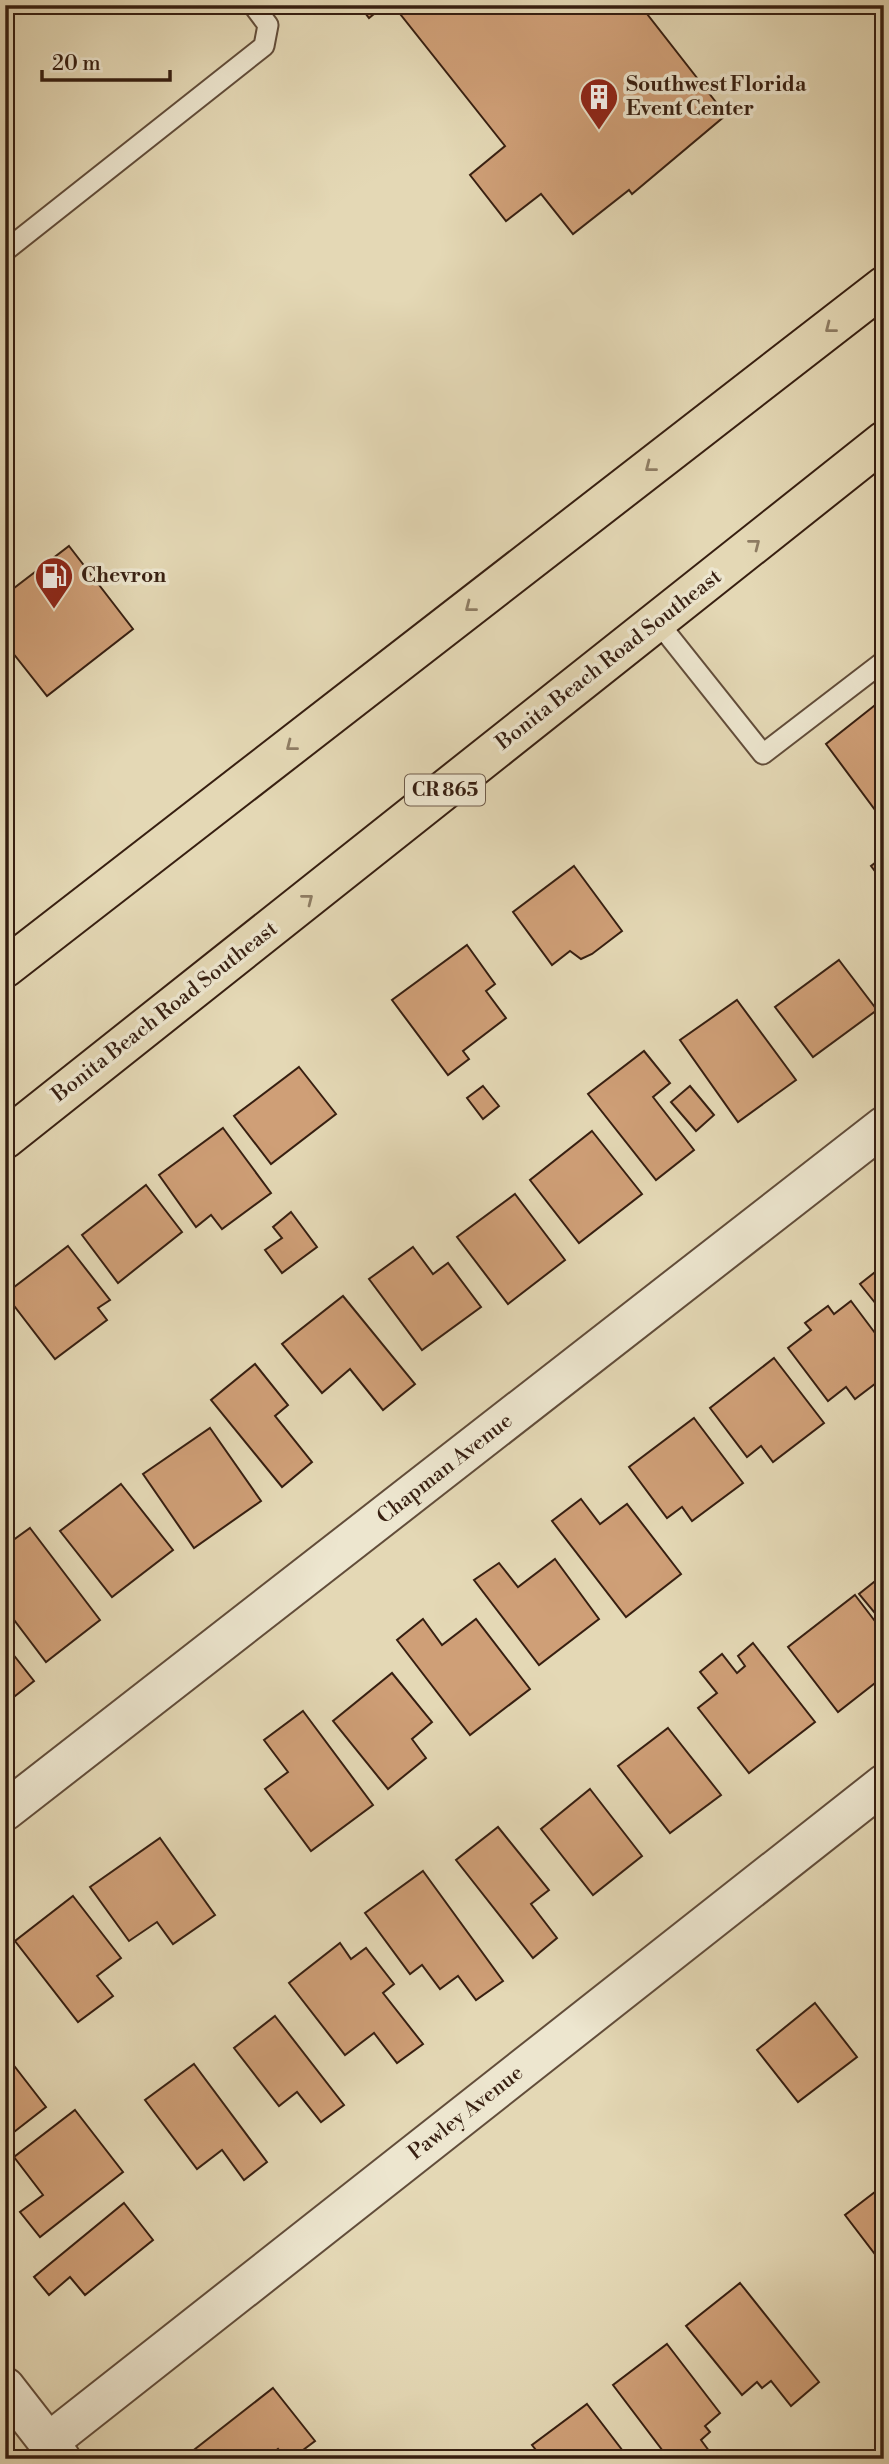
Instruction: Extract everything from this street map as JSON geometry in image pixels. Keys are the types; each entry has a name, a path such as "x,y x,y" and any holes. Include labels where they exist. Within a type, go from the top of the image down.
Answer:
{"main road":[{"path":"8,959 884,286"},
{"name":"Bonita Beach Road Southeast","path":"5,1139 884,442"}],"street":[{"name":"Chapman Avenue","path":"5,1811 884,1126"},
{"name":"Pawley Avenue","path":"55,2451 884,1784"},
{"path":"5,2387 55,2451"}],"lane":[{"path":"5,251 264,46 268,25 253,5"},
{"path":"657,621 763,754 884,662"}],"building":[{"path":"359,5 385,5 369,18"},
{"name":"Southwest Florida Event Center","path":"393,5 640,5 726,115 632,194 629,190 573,234 541,194 506,221 470,175 505,146"},
{"path":"69,546 133,629 47,696 5,643 5,595"},
{"path":"884,698 884,822 826,744"},
{"path":"884,856 884,883 871,866"},
{"path":"574,866 622,931 592,954 581,959 570,951 552,965 513,912"},
{"path":"467,945 495,984 486,991 506,1018 463,1051 469,1059 448,1075 392,1000"},
{"path":"839,960 877,1010 813,1057 775,1007"},
{"path":"737,1000 796,1080 738,1122 680,1040"},
{"path":"644,1051 670,1083 653,1097 694,1150 656,1180 588,1094"},
{"path":"299,1067 336,1114 271,1164 234,1116"},
{"path":"483,1086 499,1106 483,1119 467,1098"},
{"path":"690,1086 714,1115 696,1131 671,1102"},
{"path":"223,1128 271,1193 222,1229 211,1215 196,1227 159,1175"},
{"path":"592,1131 642,1194 579,1243 530,1180"},
{"path":"146,1185 182,1232 118,1283 82,1235"},
{"path":"515,1194 565,1260 508,1304 457,1237"},
{"path":"291,1212 317,1247 282,1273 265,1250 282,1238 273,1227"},
{"path":"68,1246 110,1300 98,1308 107,1320 55,1359 5,1294"},
{"path":"413,1247 433,1274 448,1263 481,1307 422,1350 369,1279"},
{"path":"884,1265 884,1314 860,1284"},
{"path":"343,1296 415,1384 383,1410 350,1369 322,1393 282,1344"},
{"path":"851,1301 884,1345 884,1357 879,1360 884,1366 884,1377 855,1399 846,1387 828,1401 788,1348 811,1330 805,1323 828,1306 834,1314"},
{"path":"774,1358 824,1423 773,1462 761,1446 747,1457 710,1408"},
{"path":"255,1364 288,1405 275,1416 312,1462 282,1487 211,1400"},
{"path":"694,1418 743,1483 692,1521 682,1507 667,1518 629,1467"},
{"path":"210,1428 261,1501 194,1548 143,1474"},
{"path":"121,1484 173,1550 112,1597 60,1531"},
{"path":"581,1499 600,1524 627,1504 681,1574 626,1617 552,1521"},
{"path":"30,1528 100,1620 46,1662 5,1608 5,1546"},
{"path":"555,1559 599,1619 539,1665 474,1580 499,1563 518,1587"},
{"path":"884,1574 884,1624 859,1594"},
{"path":"855,1595 884,1633 884,1676 838,1712 788,1647"},
{"path":"423,1619 442,1645 476,1619 530,1689 470,1735 397,1640"},
{"path":"753,1643 815,1722 749,1773 698,1708 717,1693 700,1672 722,1654 737,1673 745,1666 738,1656"},
{"path":"5,1644 34,1681 5,1704"},
{"path":"392,1673 432,1722 412,1739 426,1758 388,1789 333,1721"},
{"path":"303,1711 373,1805 311,1851 265,1789 288,1772 264,1740"},
{"path":"668,1728 721,1795 670,1833 618,1766"},
{"path":"590,1789 642,1856 593,1895 541,1829"},
{"path":"498,1827 549,1890 531,1904 557,1938 533,1958 456,1860"},
{"path":"160,1838 215,1915 173,1944 157,1922 129,1941 90,1887"},
{"path":"423,1871 503,1981 476,2000 458,1976 440,1989 422,1965 410,1974 365,1913"},
{"path":"73,1896 121,1958 97,1976 113,1996 78,2022 15,1941"},
{"path":"340,1943 351,1959 366,1948 394,1984 383,1993 423,2044 397,2063 374,2033 345,2055 289,1983"},
{"path":"815,2003 857,2057 798,2102 757,2050"},
{"path":"275,2016 344,2105 321,2122 297,2092 279,2106 234,2048"},
{"path":"5,2054 46,2107 5,2139"},
{"path":"194,2064 267,2162 244,2180 222,2150 197,2169 145,2100"},
{"path":"75,2110 123,2172 40,2237 20,2212 43,2195 14,2157"},
{"path":"884,2185 884,2266 845,2215"},
{"path":"124,2203 153,2240 85,2295 70,2277 49,2295 34,2277"},
{"path":"740,2283 819,2382 791,2406 771,2381 762,2388 757,2382 742,2395 686,2326"},
{"path":"667,2344 720,2413 705,2426 710,2432 701,2440 715,2459 669,2459 613,2385"},
{"path":"273,2388 315,2441 291,2459 286,2459 278,2449 265,2459 194,2459 190,2453"},
{"path":"587,2404 629,2459 543,2459 532,2445"}],"place":[{"name":"Southwest Florida Event Center","path":"599,131"},
{"name":"Chevron","path":"54,610"}]}
